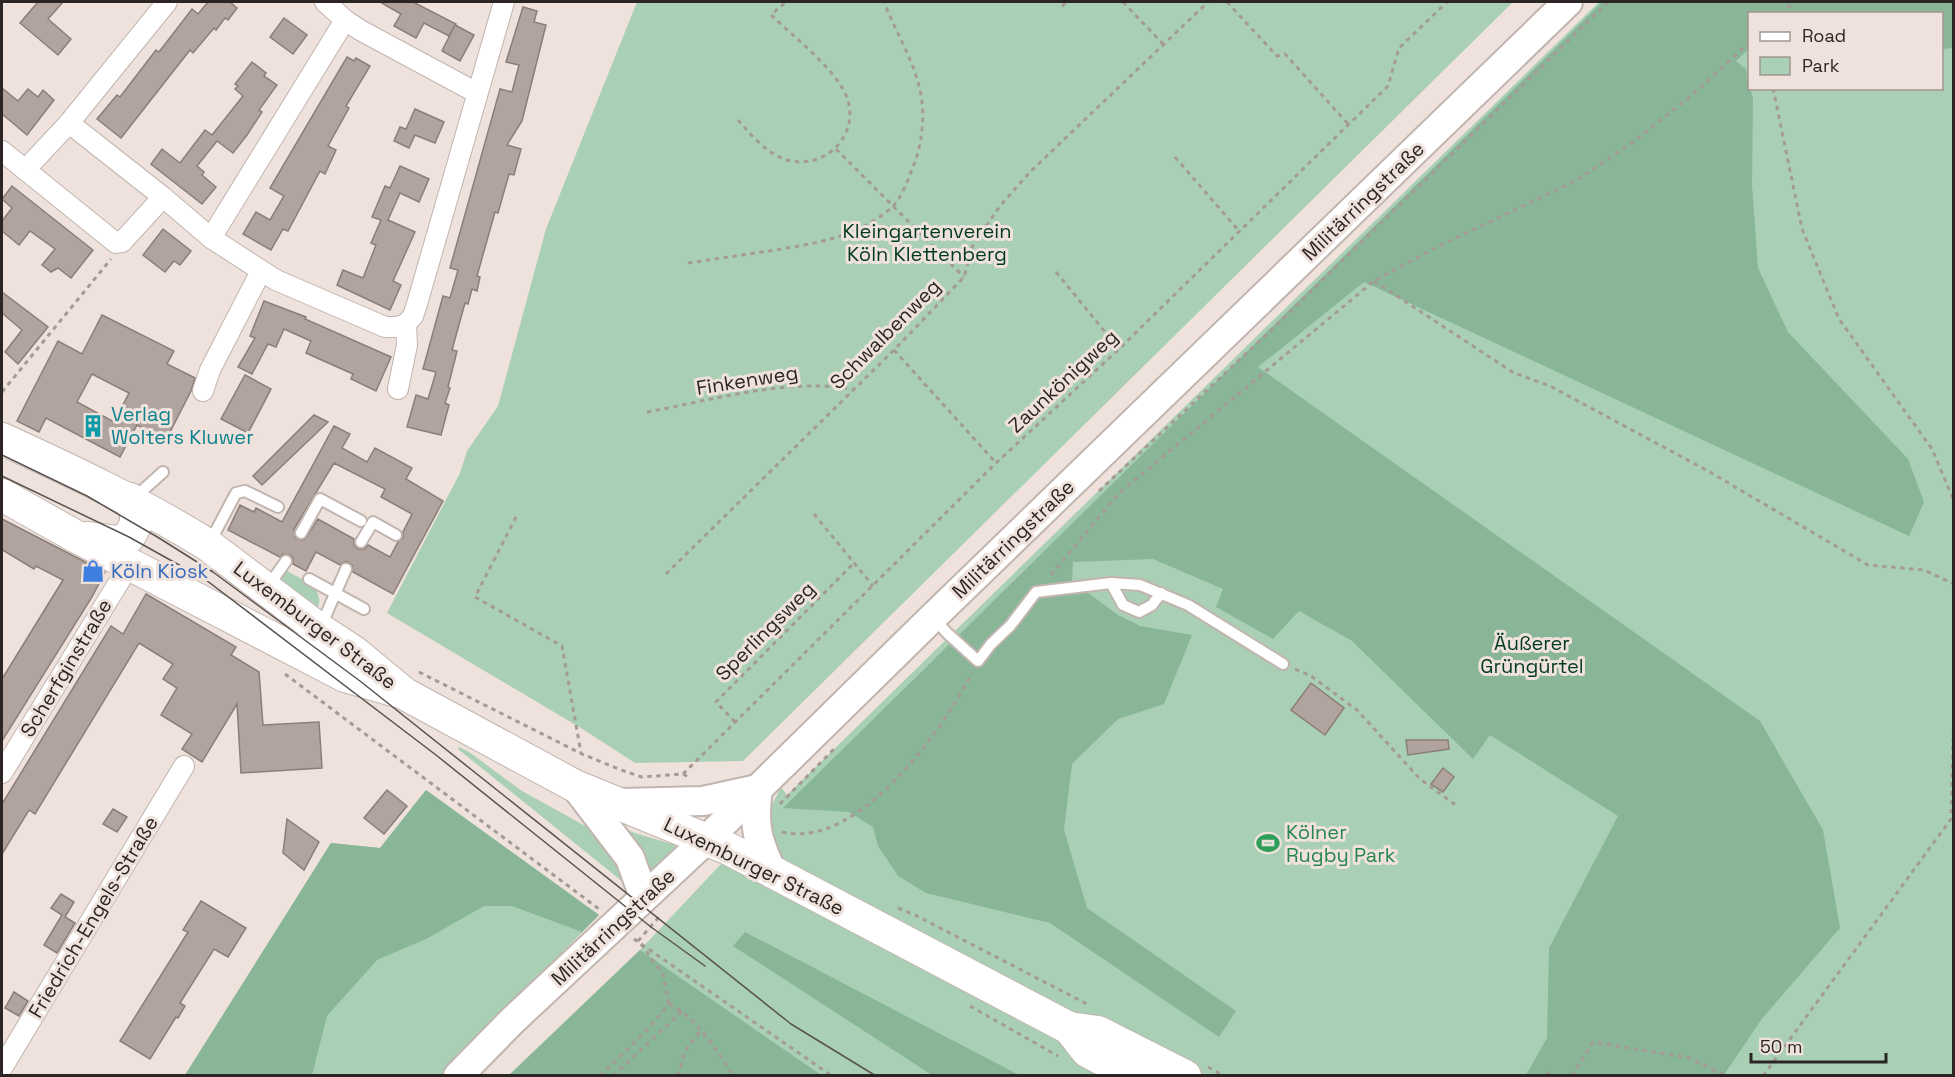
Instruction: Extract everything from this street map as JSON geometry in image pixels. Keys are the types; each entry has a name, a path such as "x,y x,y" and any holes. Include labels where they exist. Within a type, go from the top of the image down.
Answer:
{"main road":[{"name":"Militärringstraße","path":"458,1076 513,1020 707,839 1568,2"},
{"name":"Luxemburger Straße","path":"2,438 133,501 208,544 319,629 354,652 410,681 575,786 707,839 1078,1016 1098,1032 1194,1070"},
{"name":"Luxemburger Straße","path":"2,495 75,536 345,676 410,681"},
{"path":"75,536 118,542 129,537 136,524 133,501"},
{"path":"575,786 630,858 644,897"},
{"path":"616,803 668,804 703,801 758,789 755,810 769,831 759,844 772,872"},
{"name":"Luxemburger Straße","path":"1078,1016 1087,1051 1134,1076"}],"street":[{"path":"25,170 69,123 167,2"},
{"path":"325,2 360,30 477,93"},
{"path":"69,123 212,238 276,280 385,327 406,324 413,316 417,304 504,2"},
{"path":"212,238 345,20"},
{"path":"2,151 116,243 122,242 163,197"},
{"path":"203,391 210,370 261,271"},
{"path":"398,389 407,345 406,324"},
{"name":"Scherfginstraße","path":"2,773 130,564"},
{"name":"Friedrich-Engels-Straße","path":"2,1068 184,766"}],"lane":[{"path":"133,501 163,472"},
{"path":"208,544 236,493 245,491 278,507"},
{"path":"301,532 320,499 361,521"},
{"path":"362,542 373,522 396,536"},
{"path":"267,588 286,561"},
{"path":"319,629 346,569"},
{"path":"309,579 364,609"},
{"path":"933,617 978,661 991,644 1010,626 1036,592 1111,583 1140,585 1188,605 1283,664"},
{"path":"1111,583 1123,605 1139,612 1152,605 1161,593"}],"path":[{"path":"738,120 772,153 788,160 813,159 828,154 836,149 850,122 850,108 843,89 830,71 771,15 786,2"},
{"path":"688,263 814,244 845,235 868,224 894,206 917,157 923,126 921,96 913,66 884,2"},
{"path":"1062,6 1067,2"},
{"path":"1123,2 1163,44"},
{"name":"Schwalbenweg","path":"666,574 894,350 964,277 973,244 1000,206 1030,172 1208,2"},
{"path":"1227,2 1277,56 1285,54 1348,124"},
{"name":"Zaunkönigweg","path":"683,774 996,463 1119,349 1388,86 1399,48 1447,2"},
{"path":"1094,496 1267,334 1608,2"},
{"path":"1036,592 1118,494 1374,281 1437,247 1577,180 1633,142 1692,94 1748,43"},
{"path":"1745,46 1748,50"},
{"path":"1773,90 1802,229 1839,319 1932,449 1953,501"},
{"path":"836,149 964,277"},
{"path":"1175,157 1239,231"},
{"path":"2,392 111,260 116,243"},
{"path":"1056,272 1119,349"},
{"path":"1374,281 1514,373 1550,386 1698,465 1868,564 1924,570 1953,584"},
{"path":"894,350 996,463"},
{"name":"Finkenweg","path":"647,412 786,386 828,385 852,389"},
{"path":"814,514 873,586"},
{"path":"516,517 476,597 562,646 582,754"},
{"name":"Sperlingsweg","path":"735,722 716,702 855,562"},
{"path":"769,831 809,835 840,824 860,811 913,762 958,700 978,661"},
{"path":"1283,664 1311,676 1357,710 1420,779 1457,806"},
{"path":"279,669 616,924"},
{"path":"410,681 642,777 683,774 696,783"},
{"path":"1763,1076 1951,819 1953,703"},
{"path":"769,831 839,744"},
{"path":"898,908 917,916 1078,1016"},
{"path":"669,1004 663,974 638,941 832,1076"},
{"path":"669,1004 682,1011 702,1030 734,1076"},
{"path":"600,1076 647,1030 669,1004"},
{"path":"613,1076 682,1011"},
{"path":"678,1076 686,1051 702,1030"},
{"path":"1572,1076 1593,1042 1690,1058 1726,1076"},
{"path":"1194,1070 1224,1076"},
{"path":"1546,1073 1553,1076"}],"green space":[{"name":"Kleingartenverein Köln Klettenberg","path":"637,2 1513,2 743,761 635,763 581,728 387,613 460,473 467,451 498,406 546,229"},
{"name":"Äußerer Grüngürtel","path":"1599,2 1953,2 1953,1075 509,1076 640,950 767,815 781,787 787,795"},
{"path":"1602,2 1953,2 1953,48 1943,49 1943,12 1748,12 1748,50 1736,61 1746,69 1748,90 1751,90 1753,98 1752,185 1758,268 1788,332 1908,459 1924,502 1909,536 1364,282 1258,367 1760,721 1823,830 1840,928 1761,1020 1724,1075 1526,1075 1547,1038 1549,948 1618,816 1490,735 1473,759 1352,641 1299,611 1273,639 1216,607 1223,589 1153,559 1073,562 1072,581 1118,615 1140,626 1192,635 1164,704 1118,719 1072,764 1064,830 1087,908 1236,1011 1219,1037 1050,923 926,893 898,876 878,846 873,827 849,812 783,808"},
{"path":"285,570 312,586 317,592 319,605 315,614 281,582"},
{"path":"459,747 522,791 589,828 619,864 623,882 458,749"},
{"path":"426,790 599,915 442,1075 185,1076 331,843 380,848"},
{"path":"426,790 599,915 582,932 512,906 484,906 428,938 377,960 327,1016 312,1075 185,1075 331,843 380,848"},
{"path":"608,822 675,845 675,849 650,872"},
{"path":"745,932 1019,1075 932,1075 733,946"},
{"path":"640,950 821,1075 509,1075"}],"building":[{"path":"38,2 63,2 48,19 71,39 58,55 20,23"},
{"path":"208,2 230,2 237,8 228,20 225,18 216,30 214,28 193,53 190,50 121,138 97,119 117,95 120,97 156,50 159,52 192,9 198,14"},
{"path":"380,2 413,2 456,24 449,36 424,23 416,38 394,26 401,14"},
{"path":"523,7 537,11 534,22 546,25 522,121 507,145 521,149 514,175 509,174 498,213 495,212 477,276 480,277 477,291 472,289 468,304 465,303 452,350 457,351 445,403 449,405 441,435 407,427 416,395 428,399 436,372 423,369 443,296 450,298 458,270 450,268 500,89 512,92 519,65 506,62"},
{"path":"284,18 307,35 293,54 270,37"},
{"path":"455,25 474,35 460,61 442,51"},
{"path":"347,57 354,61 356,58 370,66 346,106 349,108 328,146 336,150 325,174 320,171 288,231 283,229 271,250 243,234 256,212 270,220 284,196 270,188"},
{"path":"252,62 266,73 264,76 277,85 259,110 262,112 233,153 217,141 197,166 204,172 202,175 216,187 202,204 151,164 162,149 180,163 205,130 212,135 243,96 235,89 238,86 235,84"},
{"path":"2,88 18,101 28,89 38,97 43,90 54,100 27,135 2,114"},
{"path":"415,109 444,122 435,143 415,135 409,148 394,141 400,127 406,129"},
{"path":"400,166 429,179 419,202 400,193 388,220 415,232 393,281 401,285 390,310 337,285 343,270 363,278 376,245 371,243 381,220 372,217 385,186 390,188"},
{"path":"12,186 93,250 71,278 58,268 51,272 42,265 55,249 30,231 19,245 2,231 2,221 12,208 2,199"},
{"path":"163,229 191,251 180,265 174,261 165,272 143,255"},
{"path":"2,292 48,327 18,364 5,352 22,330 2,313"},
{"path":"264,301 306,317 305,319 391,357 376,391 351,379 353,374 306,353 311,341 284,329 276,347 268,344 252,374 238,367 255,338 250,336"},
{"path":"102,315 174,351 167,364 195,378 191,391 166,440 137,425 120,457 46,418 39,432 17,421 58,341 82,354","holes":["92,374 129,393 114,422 77,402"]},
{"path":"245,375 271,389 248,433 221,419"},
{"path":"314,415 328,422 262,485 253,476"},
{"path":"334,426 350,434 342,448 367,462 375,448 412,468 406,479 443,501 393,594 353,572 352,565 348,562 340,565 316,552 306,571 293,564 293,558 290,555 283,554 280,557 228,530 240,505 254,512 256,508 282,522","holes":["334,463 385,489 381,497 412,514 403,532 403,538 398,542 390,557 368,545 364,549 358,549 354,545 354,539 318,519 305,539 295,537 294,529"]},
{"path":"2,519 105,572 92,597 2,741 2,679 63,580 36,566 34,569 2,549"},
{"path":"146,594 236,647 231,655 259,672 263,725 319,722 322,768 241,773 237,704 202,762 182,749 192,734 161,715 177,688 163,679 173,664 139,643 35,814 29,810 2,854 2,804 111,626 123,634"},
{"path":"1311,683 1344,708 1325,735 1291,710"},
{"path":"1406,740 1448,740 1449,749 1408,755"},
{"path":"1443,768 1454,777 1443,792 1431,784"},
{"path":"387,790 407,806 384,834 364,818"},
{"path":"113,809 127,817 117,832 103,824"},
{"path":"287,819 319,842 304,870 283,853"},
{"path":"61,894 74,902 65,917 75,923 57,953 44,945 62,915 51,908"},
{"path":"201,901 246,928 228,957 214,949 180,1003 185,1006 150,1059 120,1041 188,932 183,930"},
{"path":"14,992 28,1001 19,1016 5,1008"}],"tram line":[{"path":"2,455 87,496 213,572 360,681 791,1024 876,1076"},
{"path":"2,476 129,537 206,580 436,755 651,927 705,966"}],"place":[{"name":"Verlag Wolters Kluwer","path":"93,426"},
{"name":"Köln Kiosk","path":"93,571"},
{"name":"Kölner Rugby Park","path":"1268,843"}]}
